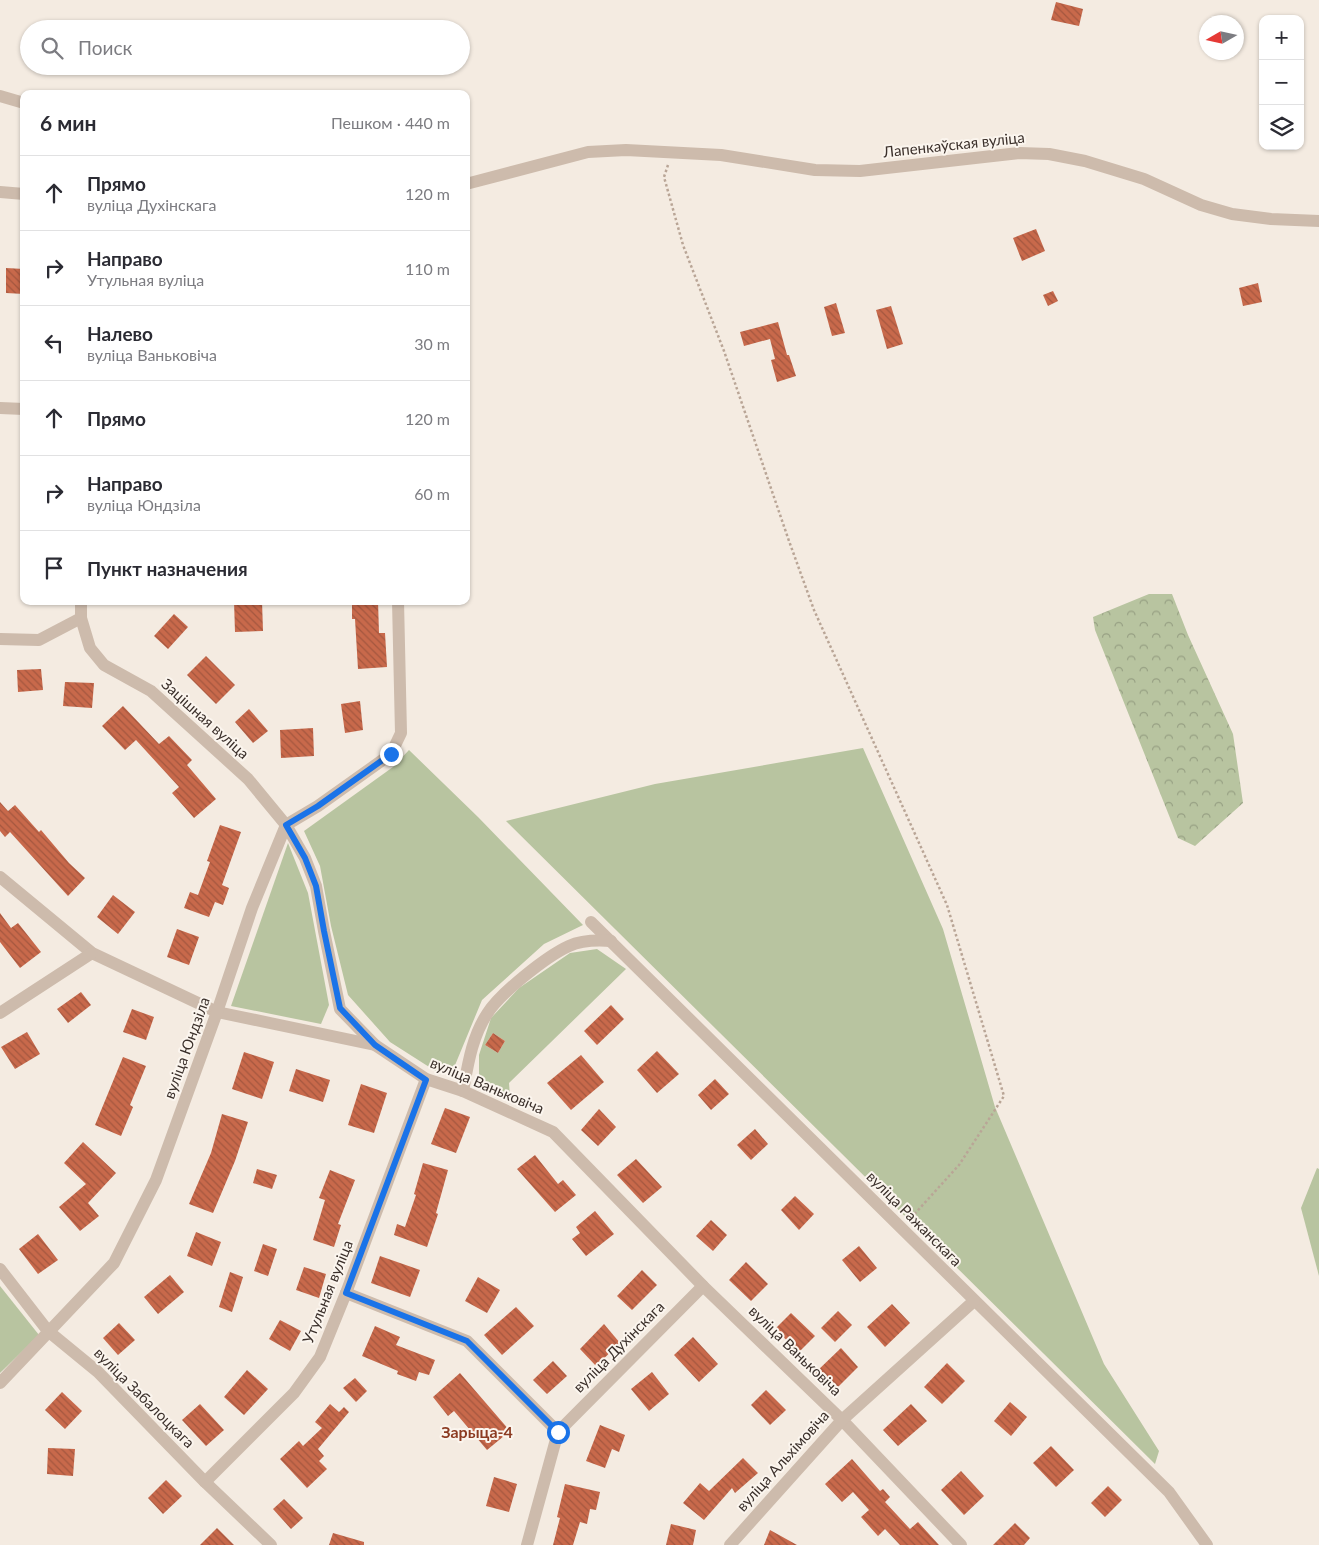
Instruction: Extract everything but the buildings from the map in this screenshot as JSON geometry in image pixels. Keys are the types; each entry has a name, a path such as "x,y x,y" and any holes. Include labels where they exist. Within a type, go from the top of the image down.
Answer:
{"street":[{"path":"0,96 20,102"},
{"name":"Лапенкаўская вуліца","path":"470,183 588,152 626,150 721,155 815,170 860,171 1019,153 1049,154 1085,161 1144,179 1201,205 1232,214 1270,219 1319,221"},
{"path":"0,192 20,194"},
{"path":"0,408 20,409"},
{"name":"Зацішная вуліца","path":"81,605 81,618 90,648 104,665 151,691 248,779 286,825 305,858 316,886 340,1008 375,1045"},
{"path":"286,825 318,806 391,754 401,733 398,605"},
{"path":"0,639 39,640 81,618"},
{"name":"вуліца Юндзіла","path":"0,1383 114,1263 156,1180 217,1012 252,908 286,825"},
{"name":"вуліца Ваньковіча","path":"0,877 92,953 217,1012 375,1045 426,1080 463,1091 552,1132 704,1286 842,1420 961,1545"},
{"name":"вуліца Ражанскага","path":"591,922 1168,1492 1207,1545"},
{"path":"463,1091 472,1044 487,1014 512,987 547,959 570,945 596,940 611,941"},
{"path":"0,1013 92,953"},
{"name":"Утульная вуліца","path":"205,1482 294,1393 320,1357 426,1080"},
{"name":"вуліца Забалоцкага","path":"0,1269 48,1331 98,1372 205,1482 271,1545"},
{"name":"вуліца Духінскага","path":"527,1545 558,1432 704,1286"},
{"path":"346,1293 467,1341 558,1432"},
{"name":"вуліца Альхімовіча","path":"730,1545 842,1420 974,1301"}],"path":[{"path":"673,152 664,177 683,245 724,351 814,610 947,905 1004,1096 959,1165 901,1228"}],"green space":[{"path":"1149,594 1172,594 1188,635 1233,734 1243,803 1195,846 1178,838 1095,630 1093,617"},
{"path":"863,748 943,929 995,1107 1104,1364 1159,1451 1155,1464 506,821 655,784"},
{"path":"409,750 478,817 583,925 544,944 482,1000 453,1070 437,1072 390,1042 348,995 331,926 320,866 304,831 393,767"},
{"path":"288,843 308,893 329,1005 321,1024 231,1006"},
{"path":"597,949 626,969 509,1083 510,1097 491,1090 479,1079 479,1055 491,1018 519,988 570,953","holes":["493,1033 505,1041 498,1053 485,1045"]},
{"path":"1317,1168 1319,1169 1319,1276 1301,1208"},
{"path":"0,1286 39,1335 0,1373"}],"district":[{"name":"Зарыца-4","path":"477,1432"}],"route":[{"path":"391,754 318,806 286,825 305,858 316,886 340,1008 375,1045 426,1080 346,1293 467,1341 558,1432"}]}
